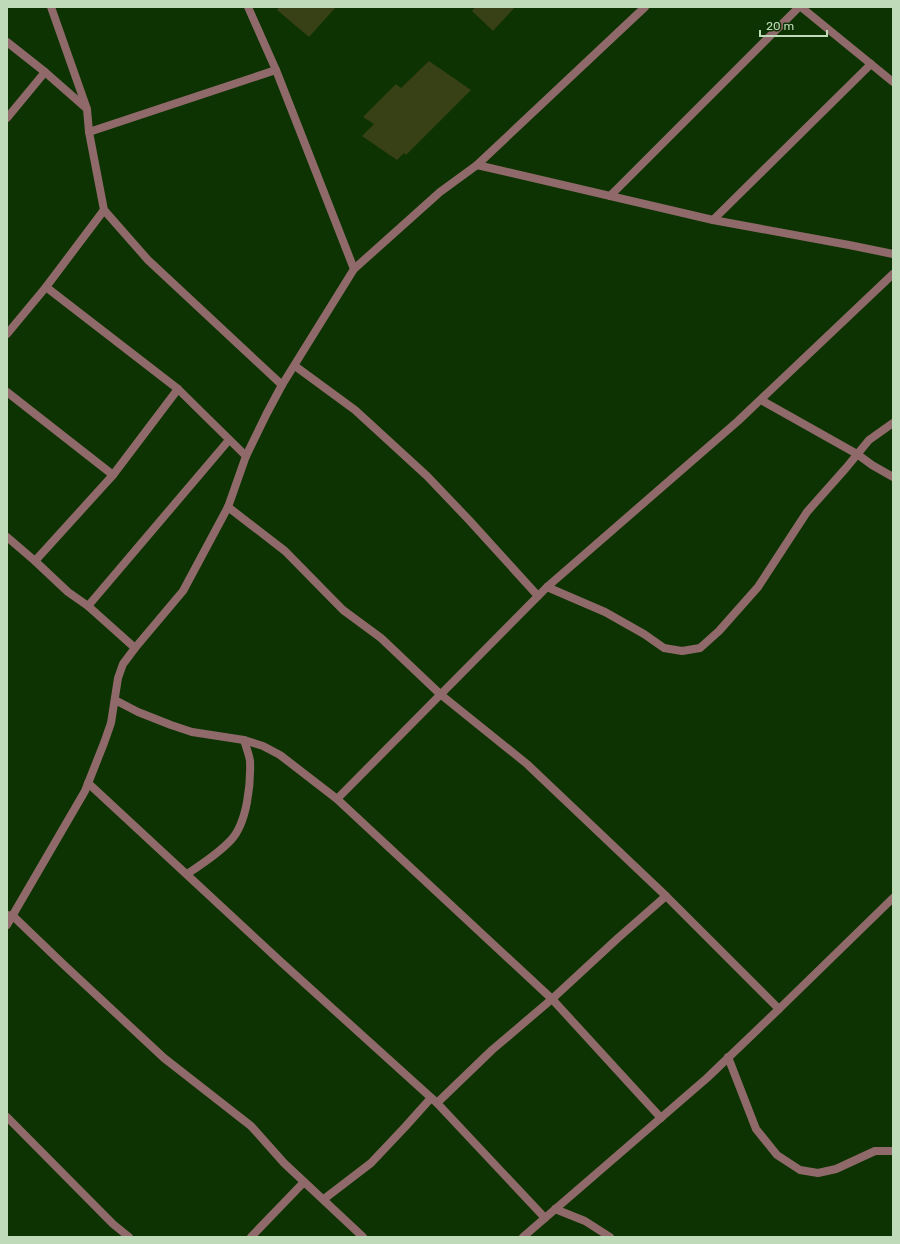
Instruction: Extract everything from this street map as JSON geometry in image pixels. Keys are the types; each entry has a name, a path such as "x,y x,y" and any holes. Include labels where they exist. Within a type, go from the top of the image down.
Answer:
{"street":[{"path":"51,7 87,109 89,132 104,210 148,260 282,385"},
{"path":"248,7 276,70 354,269"},
{"path":"7,925 10,916 85,791 111,723 118,678 123,664 184,591 228,507 246,456 282,385 354,269 440,192 477,165 645,7"},
{"path":"610,196 800,7 893,82"},
{"path":"7,42 45,72 87,109"},
{"path":"713,220 871,64"},
{"path":"89,132 276,70"},
{"path":"7,118 45,72"},
{"path":"477,165 713,220 893,254"},
{"path":"7,334 104,210"},
{"path":"338,799 547,587 738,421 893,274"},
{"path":"46,286 178,390 246,456"},
{"path":"295,366 355,410 427,476 470,520 538,596"},
{"path":"35,561 113,475 178,390"},
{"path":"7,392 113,475"},
{"path":"761,400 857,454 893,477"},
{"path":"547,587 605,612 644,634 664,648 682,651 700,648 719,631 758,587 807,512 869,440 893,423"},
{"path":"88,606 229,440"},
{"path":"228,507 284,551 343,610 382,638 440,694 527,764 666,896 779,1009"},
{"path":"7,537 68,592 88,606 135,648"},
{"path":"115,700 138,712 185,730 244,740 263,746 280,755 338,799 552,999 661,1118"},
{"path":"187,874 216,855 232,839 242,820 250,789 250,760 244,740"},
{"path":"88,782 434,1100 545,1218"},
{"path":"324,1199 371,1163 405,1127 434,1100 552,999 666,896"},
{"path":"522,1237 707,1078 893,898"},
{"path":"10,916 164,1058 251,1126 284,1163 363,1237"},
{"path":"728,1057 756,1128 777,1155 800,1170 818,1173 836,1170 875,1152 893,1151"},
{"path":"7,1117 113,1224 129,1237"},
{"path":"251,1237 304,1182"},
{"path":"555,1209 585,1221 610,1237"}],"building":[{"path":"279,7 336,7 309,37 277,10"},
{"path":"475,7 515,7 493,31 472,11"},
{"path":"429,61 471,90 406,155 404,153 397,160 362,136 374,124 363,117 396,84 401,88"}]}
